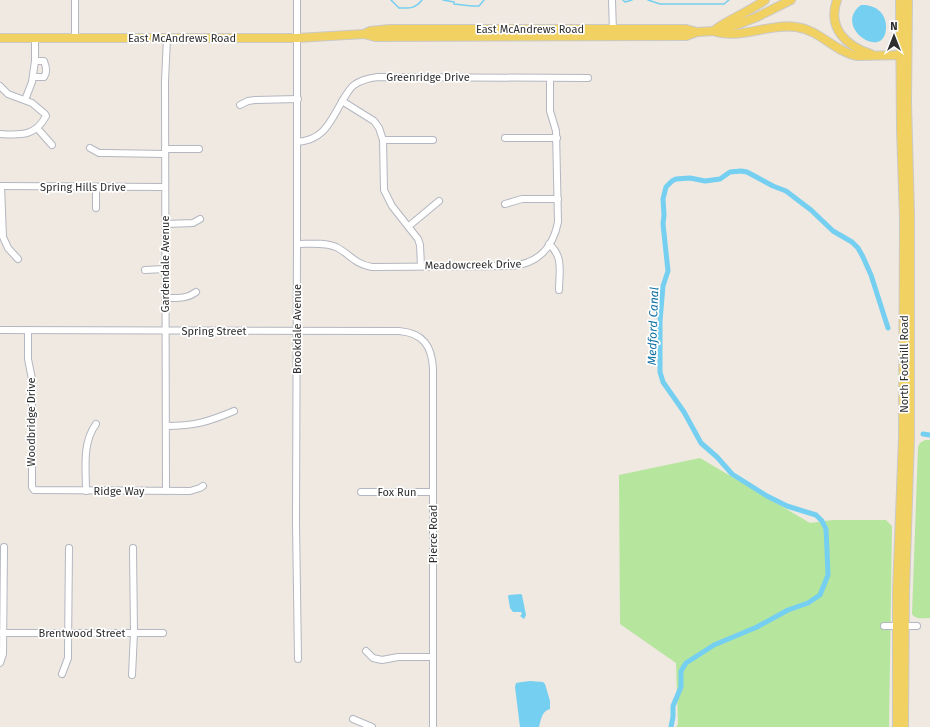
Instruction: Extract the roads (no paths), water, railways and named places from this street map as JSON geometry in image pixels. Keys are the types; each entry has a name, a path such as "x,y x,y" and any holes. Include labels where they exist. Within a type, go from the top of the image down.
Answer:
{"main road":[{"path":"714,31 728,20 765,0"},
{"name":"East McAndrews Road","path":"0,38 297,38 364,34 375,37 613,33 686,29 697,32 714,31 746,22 791,0"},
{"path":"837,0 835,17 840,34 854,48 874,55"},
{"name":"North Foothill Road","path":"900,0 904,55"},
{"name":"North Foothill Road","path":"896,727 901,626 903,430 904,218 901,129 908,0"},
{"path":"714,31 728,34 782,26 796,27 812,31 840,49 853,55 904,55"},
{"name":"North Foothill Road","path":"901,626 904,727"}],"street":[{"path":"75,0 75,38"},
{"name":"Brookdale Avenue","path":"297,0 298,244 296,522 298,659"},
{"path":"612,0 613,33"},
{"path":"25,100 33,77 35,62 34,38"},
{"name":"Gardendale Avenue","path":"166,491 165,81 167,38"},
{"path":"33,77 44,77 46,74 44,61 35,62"},
{"name":"Greenridge Drive","path":"297,142 312,140 322,132 342,101 354,86 361,81 378,77 588,78"},
{"name":"Meadowcreek Drive","path":"298,244 331,245 342,251 359,264 366,266 522,265 537,258 549,244 557,228 557,138 556,126 550,111 550,78"},
{"path":"0,86 8,94 32,103 46,116 37,128 25,135 0,134"},
{"path":"240,105 248,101 255,100 298,99"},
{"path":"342,101 374,121 379,128 383,140 384,190 392,206 418,239 420,245 421,266"},
{"path":"37,128 52,145"},
{"path":"505,138 557,138"},
{"path":"383,140 433,140"},
{"path":"90,148 99,153 106,154 199,150"},
{"path":"1,186 3,237 8,248 18,259"},
{"name":"Spring Hills Drive","path":"1,186 165,187"},
{"path":"96,187 96,208"},
{"path":"505,204 522,199 558,199"},
{"path":"409,226 439,201"},
{"path":"165,224 193,223 200,219"},
{"path":"549,244 556,251 559,257 559,290"},
{"path":"145,270 165,269"},
{"path":"166,298 186,298 196,292"},
{"name":"Spring Street","path":"0,330 405,332 417,335 425,342"},
{"name":"Woodbridge Drive","path":"28,330 28,359 32,379 32,487 34,490"},
{"name":"Pierce Road","path":"425,342 429,348 433,361 433,727"},
{"path":"166,426 184,426 206,422 234,411"},
{"path":"86,491 86,450 91,431 96,424"},
{"name":"Ridge Way","path":"34,490 190,491 203,486"},
{"name":"Fox Run","path":"361,492 433,492"},
{"path":"0,663 3,654 1,633 4,547"},
{"path":"62,674 68,658 68,548"},
{"path":"132,675 134,633 134,548"},
{"path":"884,626 917,626"},
{"name":"Brentwood Street","path":"1,633 164,633"},
{"path":"366,651 373,658 382,660 398,657 433,657"},
{"path":"353,719 372,727"}],"water":[{"path":"861,5 875,8 884,18 886,29 883,38 877,42 869,41 855,31 852,22 854,13"},
{"path":"521,594 526,615 524,619 520,616 522,614 521,612 513,612 510,608 508,596"},
{"path":"530,681 543,682 545,684 550,701 550,709 544,713 539,727 520,727 515,687 516,683"}],"waterway":[{"path":"391,0 399,8 409,8 415,6 422,0"},
{"path":"443,0 454,2 454,4 472,6 479,6 484,0"},
{"path":"623,0 625,2 632,0"},
{"path":"648,0 660,4 724,4 729,0"},
{"name":"Medford Canal","path":"671,727 673,706 681,687 681,671 686,663 714,645 757,627 788,610 808,603 820,595 828,575 826,529 822,521 816,515 787,506 767,496 732,474 717,457 701,443 684,412 663,382 660,372 660,321 663,286 668,271 663,224 663,199 666,187 676,179 690,178 705,181 720,179 730,172 741,171 747,172 786,191 811,210 833,231 852,242 858,248 871,275 888,328"},
{"name":"Medford Canal","path":"923,434 930,435"}]}
